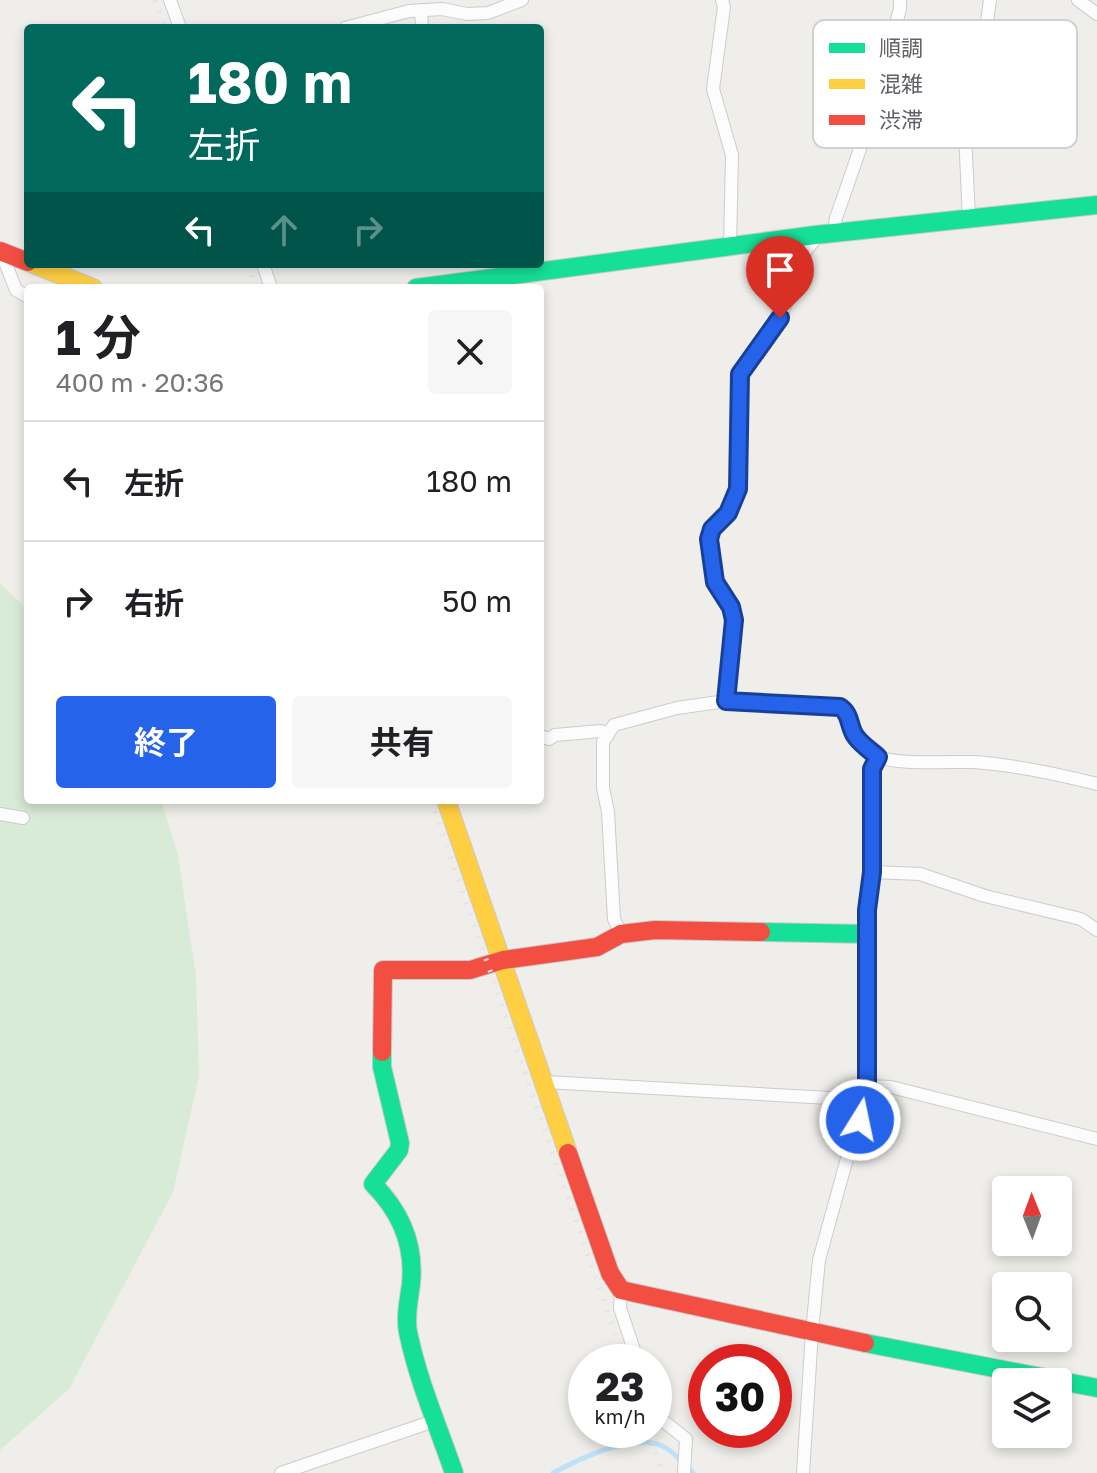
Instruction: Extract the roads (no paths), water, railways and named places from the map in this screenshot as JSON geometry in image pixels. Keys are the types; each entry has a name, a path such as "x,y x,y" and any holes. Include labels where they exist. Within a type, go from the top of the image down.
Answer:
{"street":[{"path":"170,0 179,24"},
{"path":"360,24 440,5 467,14 488,13 522,0"},
{"path":"722,0 724,7 713,89 732,155 730,247"},
{"path":"897,20 900,0"},
{"path":"987,20 990,0"},
{"path":"421,10 422,24"},
{"path":"726,701 734,620 731,607 715,582 709,539 712,529 728,513 738,489 740,374 780,318 791,274 798,260 813,242 825,234 836,218 860,148"},
{"path":"966,148 969,219"},
{"path":"544,267 1097,205"},
{"path":"0,250 24,260"},
{"path":"0,250 16,290 24,295"},
{"path":"43,268 83,284"},
{"path":"440,284 530,269"},
{"path":"621,934 614,919 608,812 603,788 603,742 614,725 726,701 840,707 849,717 854,735 878,757 1001,765 1049,772 1097,784"},
{"path":"544,737 601,731 607,733"},
{"path":"803,1473 819,1260 867,1092 867,910 872,872 872,769 878,757"},
{"path":"447,804 610,1273 621,1290 620,1308 632,1344"},
{"path":"0,814 23,818"},
{"path":"872,872 920,874 985,896 1081,919 1097,930"},
{"path":"454,1473 405,1319 412,1273 410,1239 397,1211 373,1184 399,1150 400,1143 382,1067 383,970 470,970 503,960 597,947 621,934 655,930 867,934"},
{"path":"545,1082 848,1099 891,1087 1097,1139"},
{"path":"621,1290 812,1332 1097,1388"},
{"path":"281,1473 437,1420"},
{"path":"672,1428 686,1439 684,1473"}],"waterway":[{"path":"553,1473 608,1448 640,1442 666,1448 693,1473"}],"railway":[{"path":"155,0 164,24"},
{"path":"249,268 255,284"},
{"path":"432,804 619,1344"},
{"path":"654,1448 663,1473"}]}
